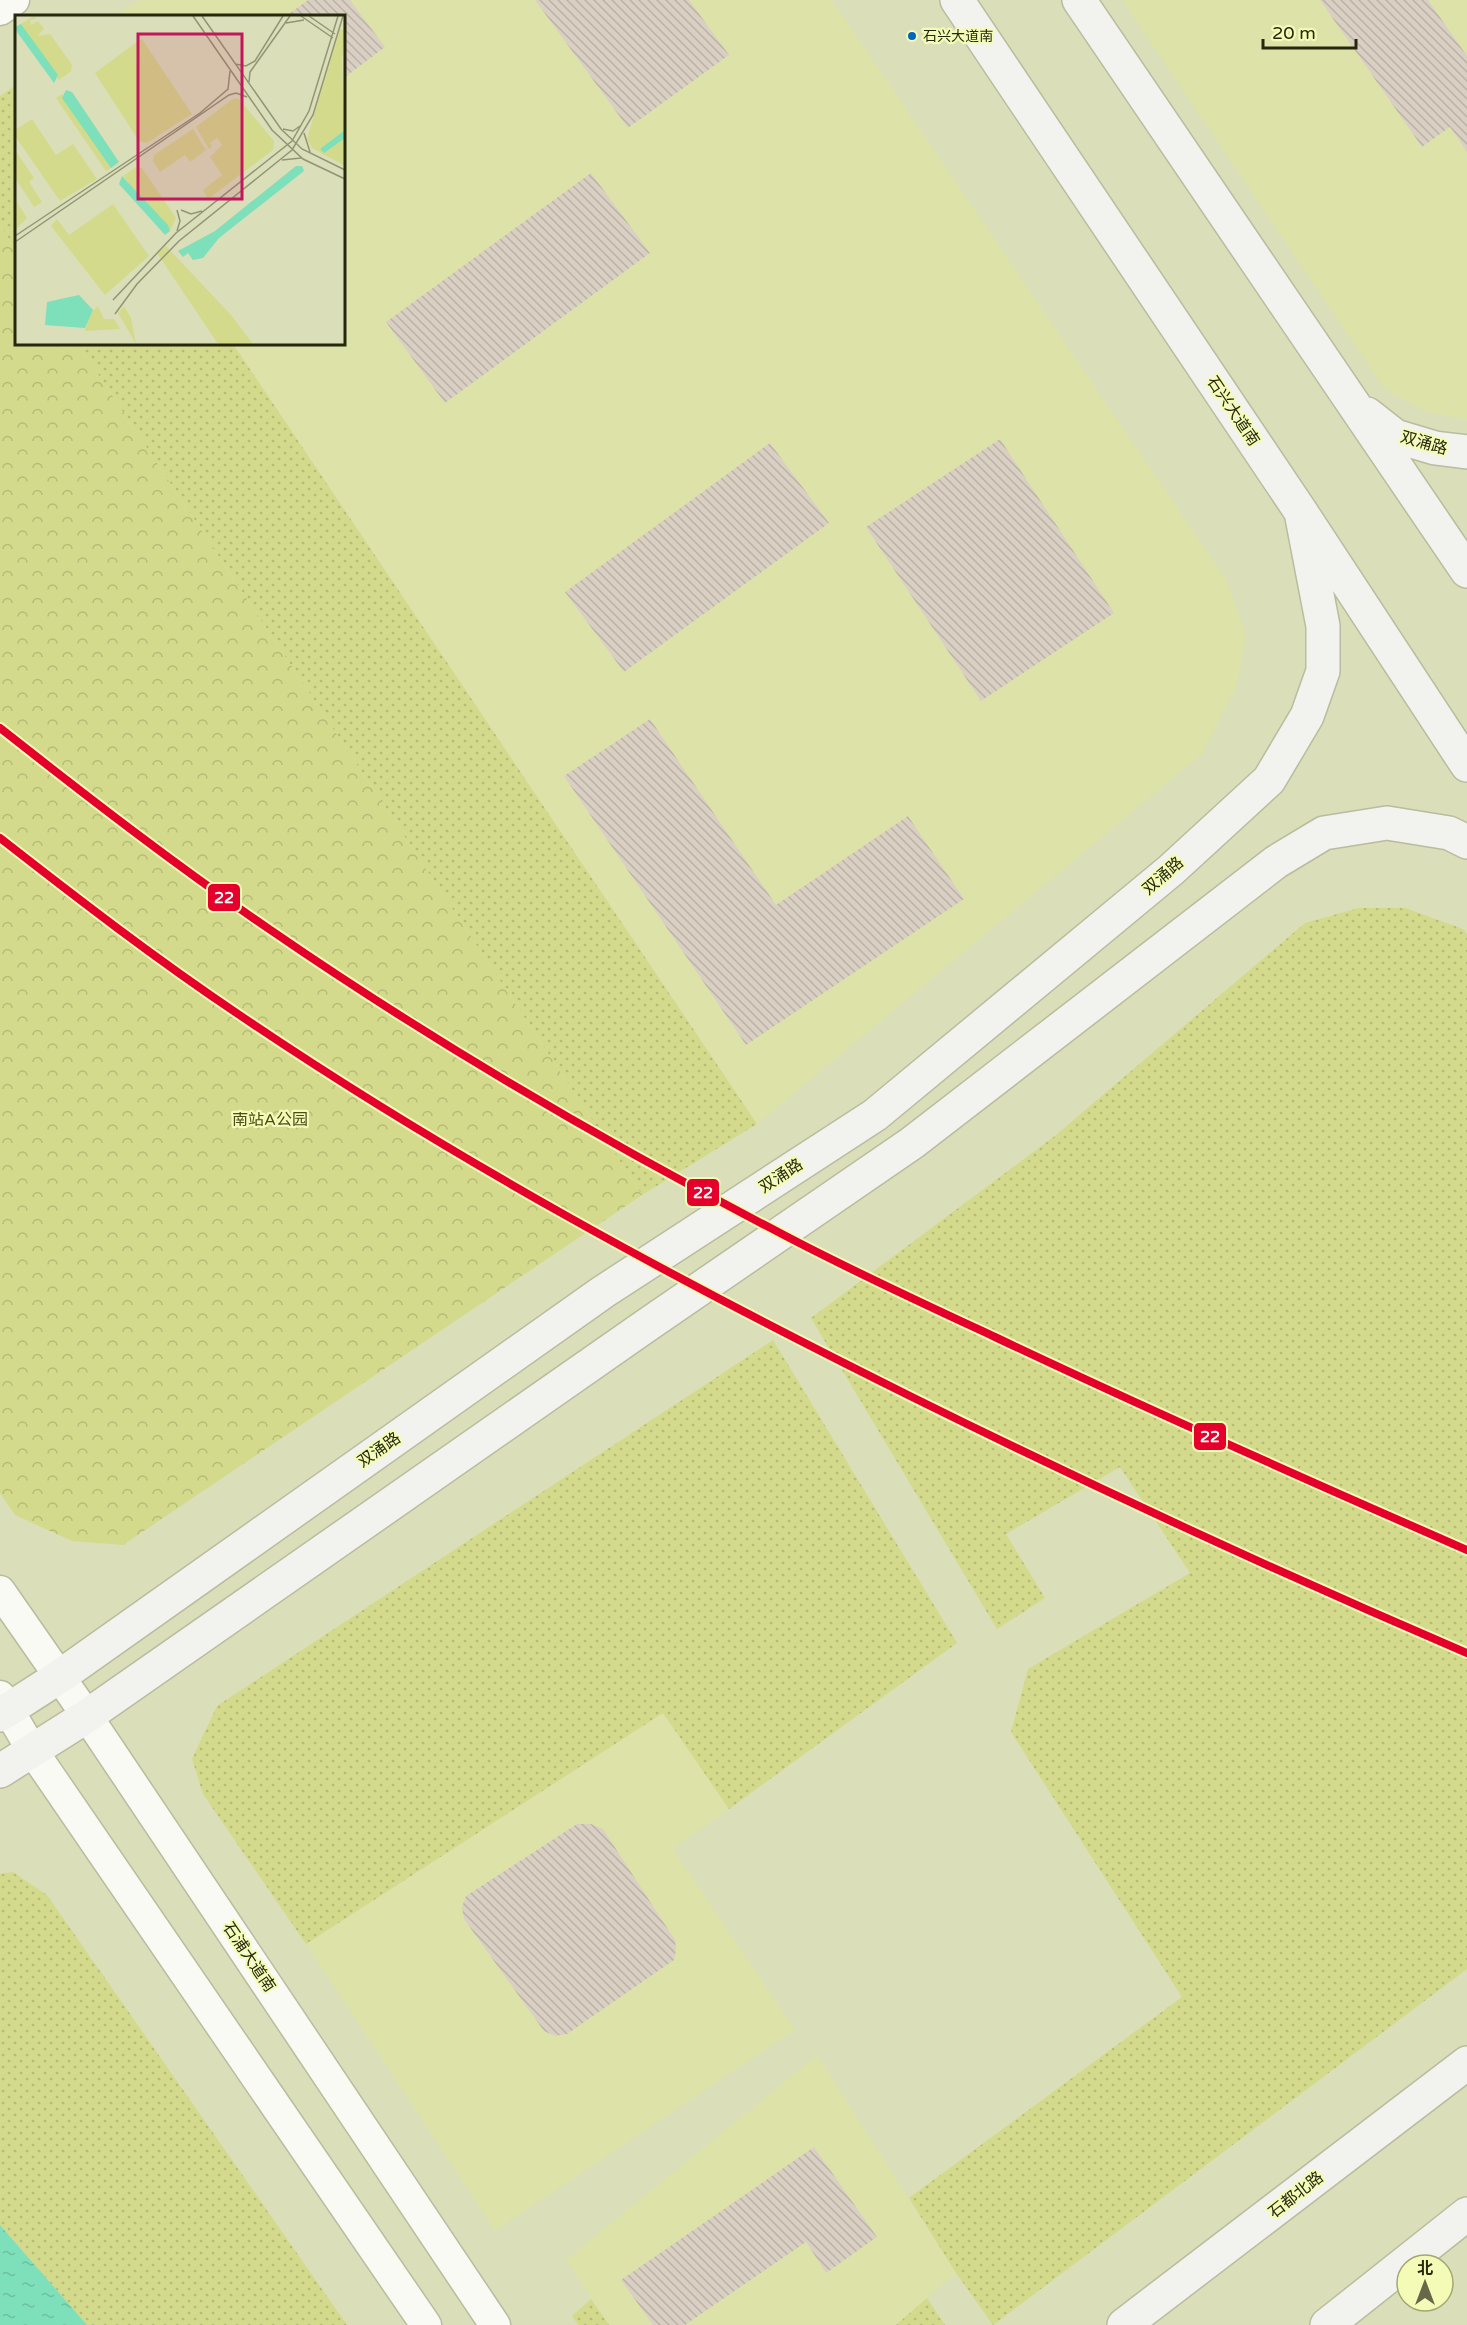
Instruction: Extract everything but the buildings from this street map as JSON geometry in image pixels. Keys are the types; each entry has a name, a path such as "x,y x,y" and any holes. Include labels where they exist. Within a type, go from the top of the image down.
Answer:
{"main road":[{"name":"石兴大道南","path":"957,0 1301,512 1467,765"},
{"path":"1079,0 1467,570"},
{"name":"双涌路","path":"1355,405 1395,436 1435,448 1467,452"},
{"name":"双涌路","path":"3,1706 59,1677 603,1292 875,1116 1172,870 1269,780 1307,716 1323,671 1323,626 1301,512"},
{"path":"0,1771 87,1716 912,1143 1276,862 1324,833 1387,824 1449,833 1467,842"},
{"name":"石都北路","path":"1124,2325 1467,2063"},
{"path":"1327,2325 1467,2214"}],"street":[{"path":"0,10 14,0"},
{"name":"石浦大道南","path":"0,1591 87,1716 495,2325"},
{"path":"3,1706 426,2325"}],"shaded area":[{"path":"140,0 832,0 1227,581 1246,636 1236,688 1202,754 757,1124 234,345 345,345 345,15 118,15"},
{"path":"1122,0 1467,0 1467,420 1422,410 1383,387"},
{"path":"663,1712 729,1809 673,1849 795,2030 495,2231 306,1944"},
{"path":"817,2055 956,2273 896,2325 609,2325 566,2260"}],"green space":[{"path":"15,86 15,248 0,225 0,96"},
{"name":"南站A公园","path":"0,225 15,248 15,345 79,345 642,1195 123,1545 72,1541 15,1515 0,1493"},
{"path":"79,345 234,345 757,1124 642,1195"},
{"path":"1359,908 1405,908 1463,929 1467,934 1467,1969 993,2325 956,2273 909,2198 1182,1997 1011,1732 1028,1669 1190,1573 1120,1467 1006,1534 1045,1598 997,1629 811,1318 1056,1135 1305,923"},
{"path":"773,1340 957,1643 729,1809 663,1713 306,1944 203,1794 192,1759 217,1706"},
{"path":"13,1872 47,1895 347,2325 87,2325 0,2225 0,1874"},
{"path":"927,2298 945,2325 896,2325"},
{"path":"591,2299 609,2325 578,2325 572,2316"}],"water":[{"path":"0,2225 87,2325 0,2325"}],"transit line":[{"name":"22","path":"0,728 100,806 237,907 396,1013 586,1128 808,1248 915,1300 1171,1419 1467,1550"},
{"name":"22","path":"0,838 177,972 238,1014 319,1068 570,1218 741,1310 982,1432 1258,1561 1467,1653"}],"place":[{"name":"石兴大道南","path":"912,36"}]}
